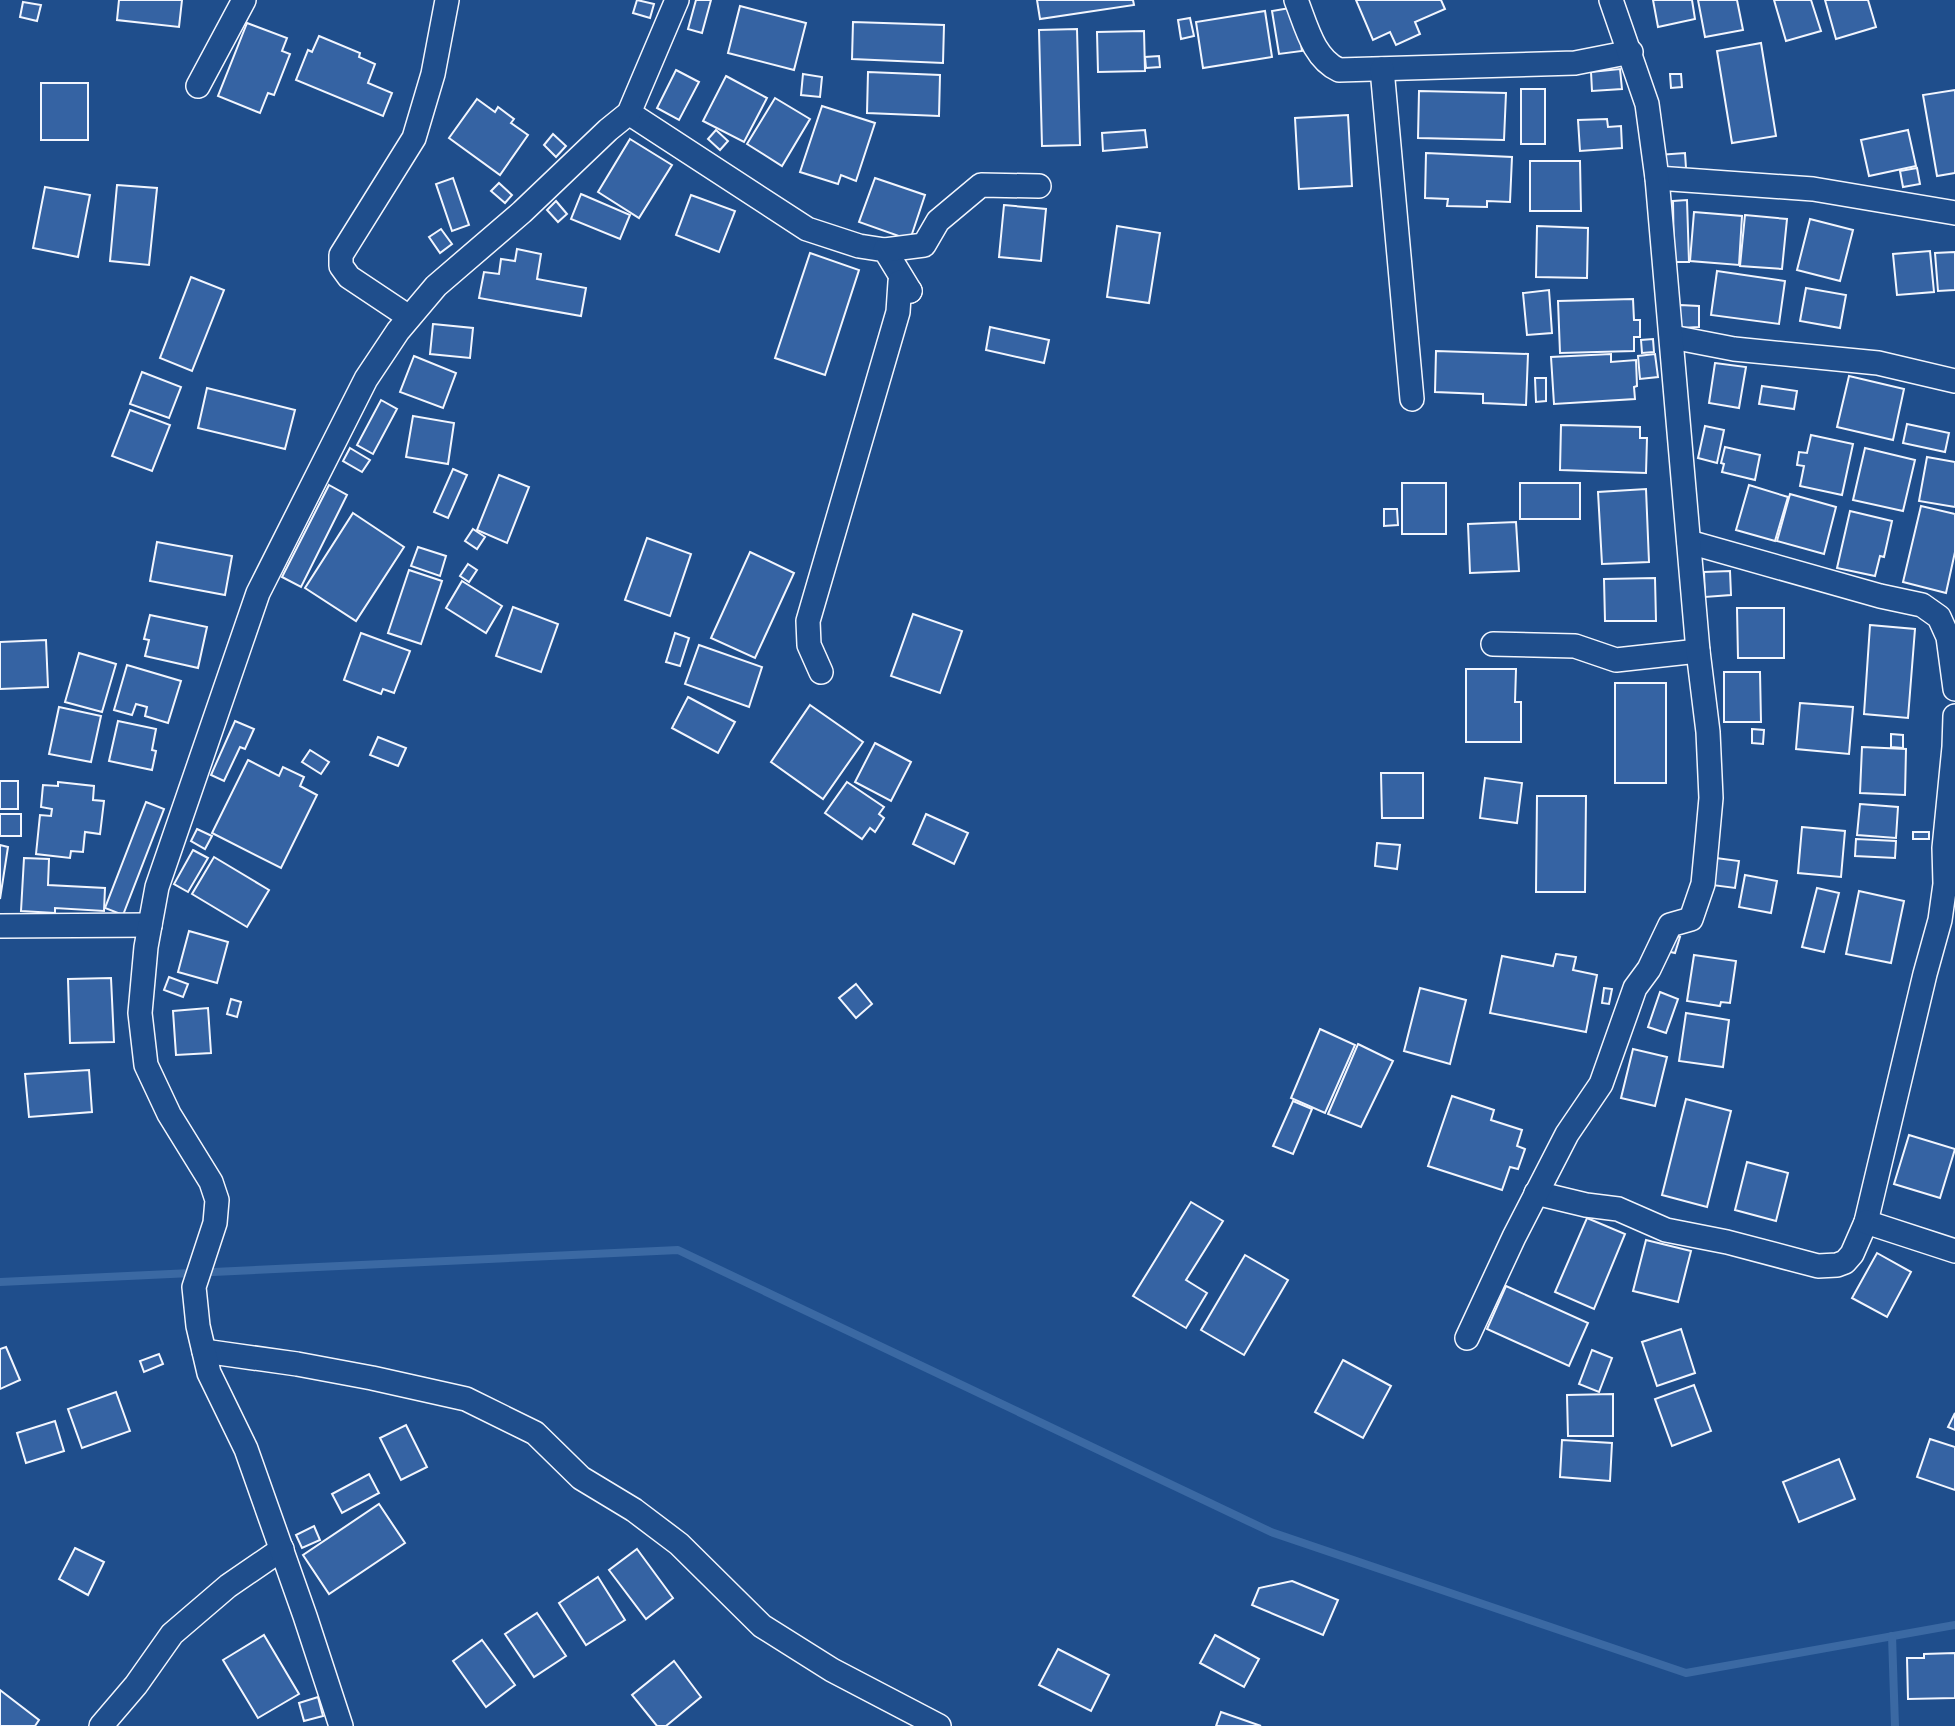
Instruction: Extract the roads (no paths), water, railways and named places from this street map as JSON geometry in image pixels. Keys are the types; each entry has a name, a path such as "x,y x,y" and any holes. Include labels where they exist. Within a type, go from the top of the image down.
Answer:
{"street":[{"path":"198,86 244,0"},
{"path":"409,317 349,277 341,266 341,255 416,131 433,74 447,0"},
{"path":"341,1726 246,1449 209,1373 194,1287 215,1223 217,1200 211,1182 169,1114 146,1065 139,1013 150,925 160,876 258,593 366,379 409,317 436,286 522,212 629,113 677,0"},
{"path":"1296,0 1319,56 1339,70 1575,63 1631,52"},
{"path":"1467,1338 1567,1134 1601,1084 1635,988 1649,969 1670,925 1691,919 1703,884 1711,798 1708,732 1698,651 1657,178 1647,104 1611,0"},
{"path":"1382,69 1412,399"},
{"path":"629,113 807,229 859,246 885,250 924,245 938,221 981,185 1039,186"},
{"path":"1657,178 1813,189 1955,213"},
{"path":"821,672 809,645 808,621 898,312 900,282 910,291 885,250"},
{"path":"1672,337 1734,349 1878,363 1955,381"},
{"path":"1689,542 1880,596 1922,605 1939,617 1948,637 1955,689"},
{"path":"1493,644 1575,646 1616,660 1698,651"},
{"path":"1536,1194 1618,1209 1666,1230 1727,1242 1818,1266 1845,1262 1852,1254 1866,1222 1940,920 1945,884 1944,848 1955,748 1955,716"},
{"path":"0,926 150,925"},
{"path":"1866,1222 1955,1251"},
{"path":"204,1351 360,1375 466,1399 535,1433 581,1478 634,1510 679,1544 762,1626 832,1670 939,1726"},
{"path":"101,1726 136,1685 172,1634 228,1586 282,1549"}],"waterway":[{"path":"0,1282 678,1250 1271,1532 1686,1673 1955,1625"},
{"path":"1892,1636 1895,1726"}]}
